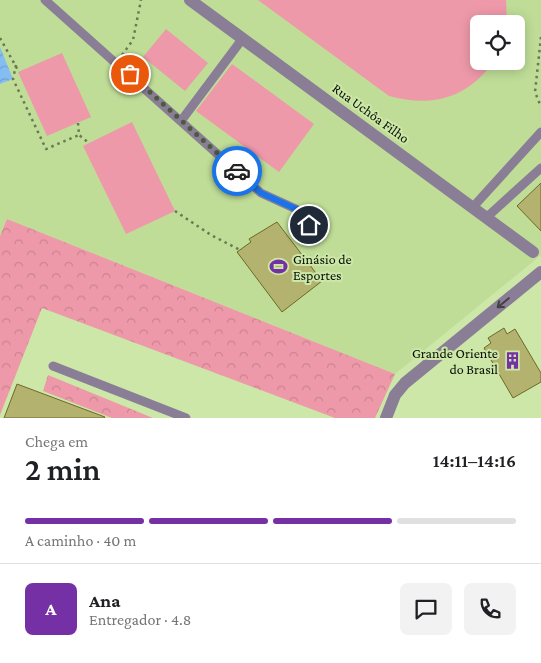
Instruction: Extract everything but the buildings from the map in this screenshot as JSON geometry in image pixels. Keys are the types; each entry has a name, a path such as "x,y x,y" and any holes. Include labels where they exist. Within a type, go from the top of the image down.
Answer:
{"street":[{"name":"Rua Uchôa Filho","path":"190,0 473,206 533,252"},
{"path":"386,418 396,395 405,382 541,272"}],"lane":[{"path":"45,0 117,62 261,193 296,209 309,225"},
{"path":"181,121 243,38"},
{"path":"473,206 541,132"},
{"path":"487,217 541,168"},
{"path":"53,366 186,418"}],"path":[{"path":"117,62 133,40 141,0"},
{"path":"541,37 535,92 541,107"},
{"path":"0,38 19,72"},
{"path":"16,65 13,79 46,149 79,135"},
{"path":"78,123 79,135 89,143"},
{"path":"175,211 212,236 240,250"}],"shaded area":[{"path":"0,0 541,0 541,255 395,374 7,219 0,236"}],"green space":[{"path":"258,0 506,0 507,15 470,15 470,70 487,70 473,84 448,97 434,100 420,101 389,96"},
{"path":"166,29 208,63 185,91 143,57"},
{"path":"62,53 91,117 47,136 18,72"},
{"path":"232,64 314,124 279,172 196,111"},
{"path":"132,122 175,211 126,234 83,146"},
{"path":"7,219 395,374 375,418 335,418 42,308 0,415 0,236"},
{"path":"48,375 153,418 112,418 43,391"}],"water":[{"path":"0,47 13,79 0,84"}],"way so far":[{"path":"130,74 237,171"}],"place":[{"name":"Ginásio de Esportes","path":"279,267"},
{"name":"Grande Oriente do Brasil","path":"512,361"}],"route":[{"path":"237,171 261,193 296,209 309,225"}]}
